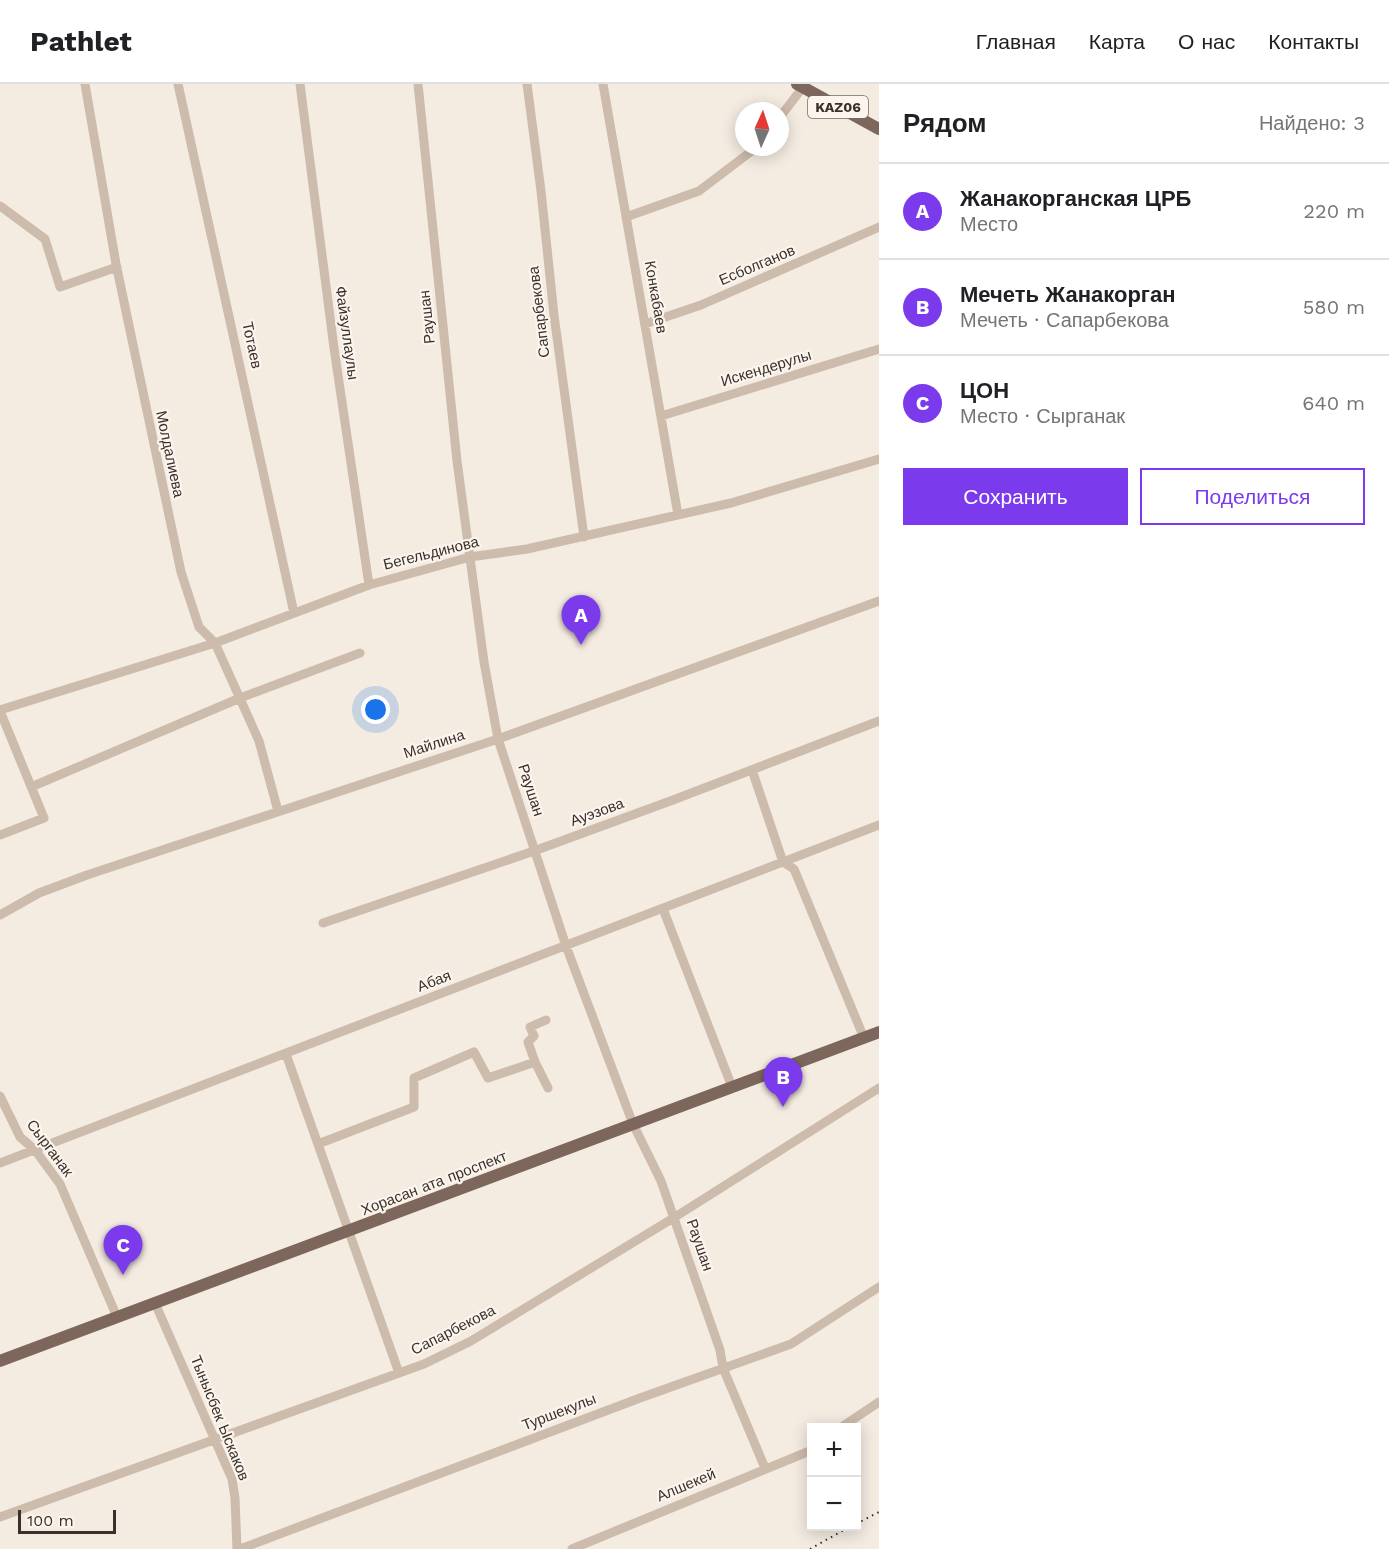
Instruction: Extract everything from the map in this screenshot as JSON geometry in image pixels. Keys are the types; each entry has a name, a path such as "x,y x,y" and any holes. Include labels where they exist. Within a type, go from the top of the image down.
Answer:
{"main road":[{"name":"KAZ06","path":"800,86 878,127"},
{"name":"Хорасан ата проспект","path":"0,1361 879,1032"}],"street":[{"name":"Молдалиева","path":"85,84 117,267 181,572 199,627 215,643 259,741 278,812"},
{"name":"Тотаев","path":"178,84 294,613"},
{"name":"Файзуллаулы","path":"300,84 334,348 369,585"},
{"name":"Раушан","path":"418,84 457,461 484,662 498,738 566,946 633,1124 661,1181 675,1217 720,1350 723,1368 765,1468"},
{"name":"Сапарбекова","path":"527,84 554,315 584,537"},
{"name":"Конкабаев","path":"603,84 678,515"},
{"path":"789,103 800,86"},
{"path":"626,217 699,191 745,156"},
{"path":"0,206 45,239 60,287 117,267"},
{"name":"Есболганов","path":"645,324 701,305 879,227"},
{"name":"Искендерулы","path":"661,416 879,349"},
{"name":"Бегельдинова","path":"0,835 44,818 0,710 215,643 369,585 470,557 527,549 730,503 879,459"},
{"name":"Майлина","path":"0,915 39,894 87,875 498,738 879,601"},
{"path":"31,787 240,698 360,653"},
{"name":"Ауэзова","path":"322,923 534,850 879,721"},
{"path":"752,770 783,862 794,869 864,1038"},
{"name":"Абая","path":"0,1163 879,825"},
{"path":"663,909 732,1087"},
{"path":"546,1020 530,1027 534,1036 528,1042 548,1088"},
{"path":"318,1144 414,1107 414,1078 474,1052 488,1078 535,1062"},
{"path":"286,1054 399,1373"},
{"name":"Сапарбекова","path":"0,1517 424,1364 471,1341 675,1217 879,1088"},
{"name":"Сырганак","path":"0,1096 20,1137 35,1150 60,1184 80,1226 117,1317"},
{"name":"Туршекулы","path":"238,1549 791,1344 879,1287"},
{"name":"Тынысбек Ыскаков","path":"155,1303 232,1479 238,1549"},
{"path":"848,1423 879,1402"},
{"name":"Алшекей","path":"572,1549 807,1452"}],"railway":[{"path":"861,1521 879,1512"},
{"path":"810,1549 842,1531"}],"place":[{"name":"Жанакорганская ЦРБ","path":"581,645"},
{"name":"Мечеть Жанакорган","path":"783,1107"},
{"name":"ЦОН","path":"123,1275"}]}
